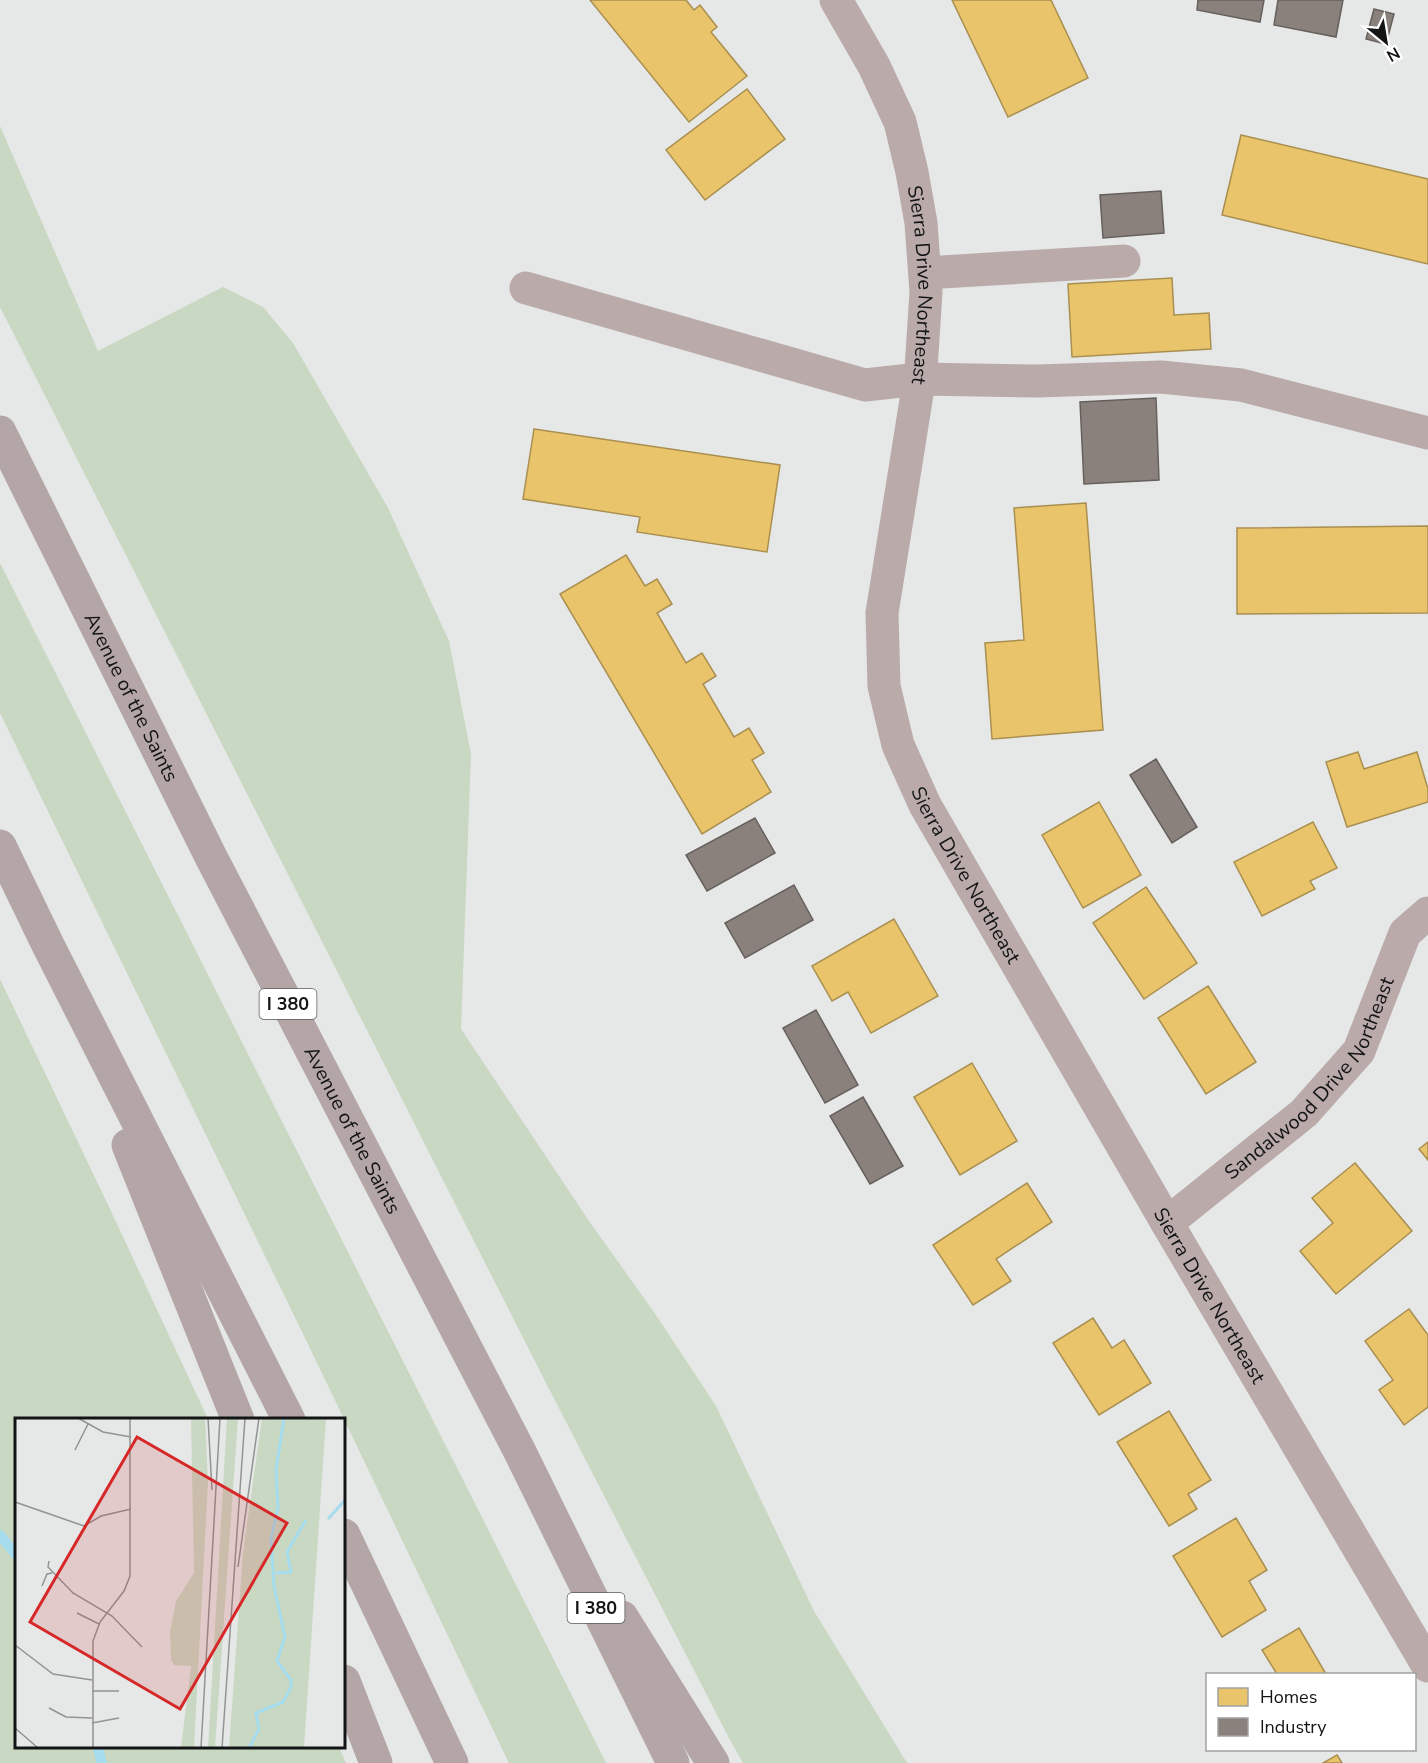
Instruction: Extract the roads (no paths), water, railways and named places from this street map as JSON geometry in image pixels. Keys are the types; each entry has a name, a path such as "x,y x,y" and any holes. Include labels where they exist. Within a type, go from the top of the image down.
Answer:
{"highway":[{"name":"Avenue of the Saints","path":"0,432 211,857 520,1452 673,1763"},
{"path":"0,846 288,1418"},
{"path":"48,945 238,1418"},
{"path":"520,1452 712,1763"},
{"path":"345,1536 452,1763"},
{"path":"345,1684 376,1763"}],"street":[{"name":"Sierra Drive Northeast","path":"836,0 874,66 900,122 921,223 926,292 920,379 882,613 884,686 898,746 925,805 1167,1223 1428,1666"},
{"path":"925,273 1124,261"},
{"path":"526,288 865,385 920,379 1037,381 1161,377 1241,385 1428,432"},
{"name":"Sandalwood Drive Northeast","path":"1167,1223 1304,1113 1359,1051 1405,933 1428,913"}],"waterway":[{"path":"0,1535 15,1554"},
{"path":"98,1748 102,1763"}]}
